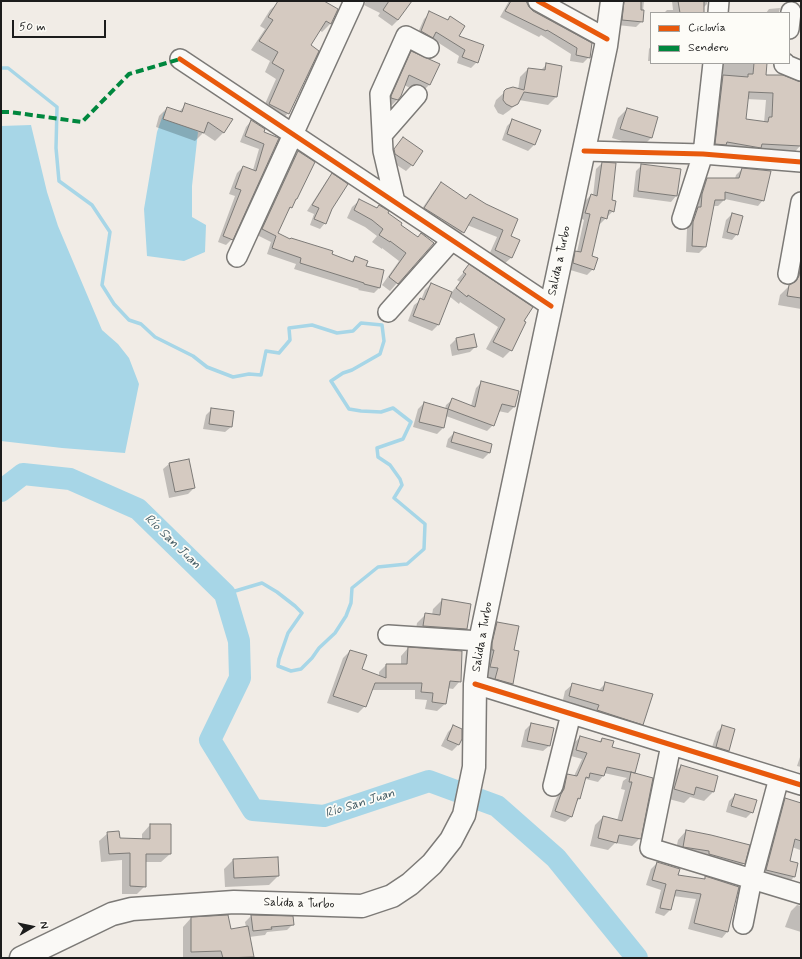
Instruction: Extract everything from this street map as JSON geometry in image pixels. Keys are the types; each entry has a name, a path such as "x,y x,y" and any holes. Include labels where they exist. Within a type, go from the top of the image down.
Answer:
{"main road":[{"name":"Salida a Turbo","path":"21,958 112,914 132,909 234,902 362,906 392,896 410,884 432,864 451,840 464,814 474,768 475,684 480,641 584,151 607,39 612,1"}],"street":[{"path":"237,257 354,1"},
{"path":"538,1 607,39"},
{"path":"718,12 719,1"},
{"path":"395,202 382,151 383,134 380,94 406,36 429,48"},
{"path":"180,59 551,306"},
{"path":"682,220 703,154 713,64"},
{"path":"784,64 801,71"},
{"path":"383,134 417,95"},
{"path":"584,151 703,154 801,162"},
{"path":"788,274 801,202"},
{"path":"388,312 452,240"},
{"path":"388,635 480,641"},
{"path":"475,684 801,785"},
{"path":"553,786 571,714"},
{"path":"671,745 650,848 801,894"},
{"path":"744,924 752,879 779,778"}],"water":[{"path":"164,112 198,132 192,186 192,217 206,225 205,252 184,261 147,256 144,209 157,132"},
{"path":"31,125 47,192 58,226 102,330 118,344 129,358 139,384 125,453 1,441 1,126"}],"building":[{"path":"278,1 324,1 338,9 331,24 326,21 311,45 319,51 289,114 269,104 284,70 272,63 278,52 259,41 273,20 268,17"},
{"path":"389,1 412,1 398,20 383,10"},
{"path":"511,1 526,1 533,11 592,43 590,58 576,55 577,48 547,30 546,31 505,11"},
{"path":"624,1 641,1 641,10 644,10 643,22 622,20"},
{"path":"678,1 704,1 704,12 680,12"},
{"path":"429,11 448,20 450,16 465,26 459,36 484,45 478,63 462,57 465,50 436,32 433,38 421,31"},
{"path":"411,51 440,64 430,85 409,75 398,100 391,98 391,96"},
{"path":"546,63 562,66 557,97 524,92 518,104 512,107 506,104 503,100 504,91 513,87 524,90 528,68 545,70"},
{"path":"754,64 767,64 766,75 783,75 801,82 801,146 762,144 761,148 727,142 726,145 715,144 723,75 748,77 748,74 753,74","holes":["749,92 773,93 772,117 769,117 768,122 746,119"]},
{"path":"185,103 233,119 224,133 208,122 204,133 163,119 167,107 182,112"},
{"path":"627,108 658,117 652,138 620,129"},
{"path":"512,119 541,130 535,145 507,134"},
{"path":"251,120 265,129 264,132 279,138 233,240 223,236 241,190 235,188 243,166 256,171 264,144 245,136"},
{"path":"403,137 423,151 413,166 395,154 394,149"},
{"path":"298,151 315,162 292,208 290,207 278,233 290,239 291,238 333,251 332,254 353,262 355,256 368,261 366,266 384,270 380,288 300,263 301,258 272,248 276,236 262,229"},
{"path":"602,162 616,163 612,200 616,201 614,212 609,210 607,219 601,217 592,256 598,258 594,270 573,263 575,251 581,252 590,214 585,213 591,194 597,196"},
{"path":"641,164 681,169 677,196 638,191"},
{"path":"742,168 771,171 764,201 725,192 725,200 715,200 706,247 692,246 693,222 698,207 701,207 702,194 707,178 739,178"},
{"path":"332,173 348,184 332,209 326,224 314,219 319,208 312,205"},
{"path":"441,182 466,199 470,194 486,204 518,219 511,236 520,240 512,258 495,250 503,230 473,217 464,233 424,208"},
{"path":"359,199 377,208 379,205 389,211 388,213 402,223 401,225 418,237 421,233 434,243 398,284 389,277 406,253 379,235 383,229 372,220 354,210"},
{"path":"732,213 743,216 738,235 727,232"},
{"path":"469,264 533,307 524,321 526,322 512,351 493,342 505,319 468,295 467,297 456,288 466,274 463,272"},
{"path":"801,264 801,298 787,296 789,285 796,281 799,276"},
{"path":"431,283 452,292 439,325 413,316 420,298 424,300"},
{"path":"474,334 477,347 458,350 456,338"},
{"path":"481,381 519,391 515,407 502,404 494,426 448,409 452,398 475,407"},
{"path":"424,402 448,409 444,428 419,422"},
{"path":"211,408 234,411 232,427 209,424"},
{"path":"454,432 492,444 490,453 451,442"},
{"path":"189,459 195,488 175,492 169,463"},
{"path":"442,599 471,604 467,629 423,626 425,613 440,615"},
{"path":"497,622 519,626 514,650 519,651 513,684 495,679 498,668 490,667 494,650 492,650 492,643"},
{"path":"408,647 462,651 461,682 450,681 446,704 432,702 433,693 421,692 422,683 375,683 366,707 333,696 350,650 367,655 362,669 386,678 386,664 407,664"},
{"path":"605,682 653,694 643,725 597,710 599,705 569,696 572,683 603,691"},
{"path":"531,723 554,728 550,746 527,741"},
{"path":"453,725 462,729 462,739 459,745 447,740"},
{"path":"722,725 735,729 729,751 716,747"},
{"path":"580,736 601,742 602,738 614,741 612,747 640,754 635,773 607,767 604,776 590,773 589,778 586,777 580,799 578,798 572,817 555,811 564,789 567,774 577,776 587,753 576,750"},
{"path":"681,765 718,776 714,792 696,787 694,795 674,789"},
{"path":"631,772 653,778 641,839 619,835 617,843 598,838 603,816 622,821 632,782 629,782"},
{"path":"735,794 757,800 753,813 731,806"},
{"path":"785,798 801,803 801,841 795,839 790,861 798,863 795,877 766,870"},
{"path":"150,824 171,824 171,854 146,854 146,887 130,886 130,853 109,854 107,832 119,831 120,838 150,839"},
{"path":"686,830 750,845 745,864 709,854 709,851 683,847"},
{"path":"278,857 279,876 234,878 233,859"},
{"path":"657,862 680,869 678,875 705,879 705,876 739,887 728,932 694,923 701,894 676,890 671,910 660,908 666,884 652,880"},
{"path":"228,915 231,929 248,926 254,957 223,958 221,951 191,952 191,917"},
{"path":"251,915 293,916 294,925 271,927 272,929 253,931"}],"waterway":[{"path":"1,68 8,68 57,107 56,148 59,181 92,205 110,232 102,285 114,304 129,320 141,324 155,337 193,356 207,367 233,377 249,374 261,375 266,351 279,353 290,340 289,328 312,325 337,333 353,331 361,323 382,325 384,341 380,354 352,370 343,373 331,381 349,409 381,412 393,408 411,422 403,439 377,448 378,457 390,465 400,479 402,485 394,498 425,524 424,549 407,564 378,567 352,588 351,603 346,616 335,633 319,648 301,669 291,671 278,666 288,633 302,613 295,606 262,583 225,594"},
{"name":"Río San Juan","path":"1,491 23,474 70,479 138,509 225,594 239,641 240,678 210,740 253,810 324,816 429,781 497,806 556,858 637,958"}],"marked path":[{"path":"1,112 82,122 129,74 180,59"}],"cycle path":[{"path":"538,1 607,39"},
{"path":"180,59 551,306"},
{"path":"584,151 703,154 801,162"},
{"path":"475,684 801,785"}]}
